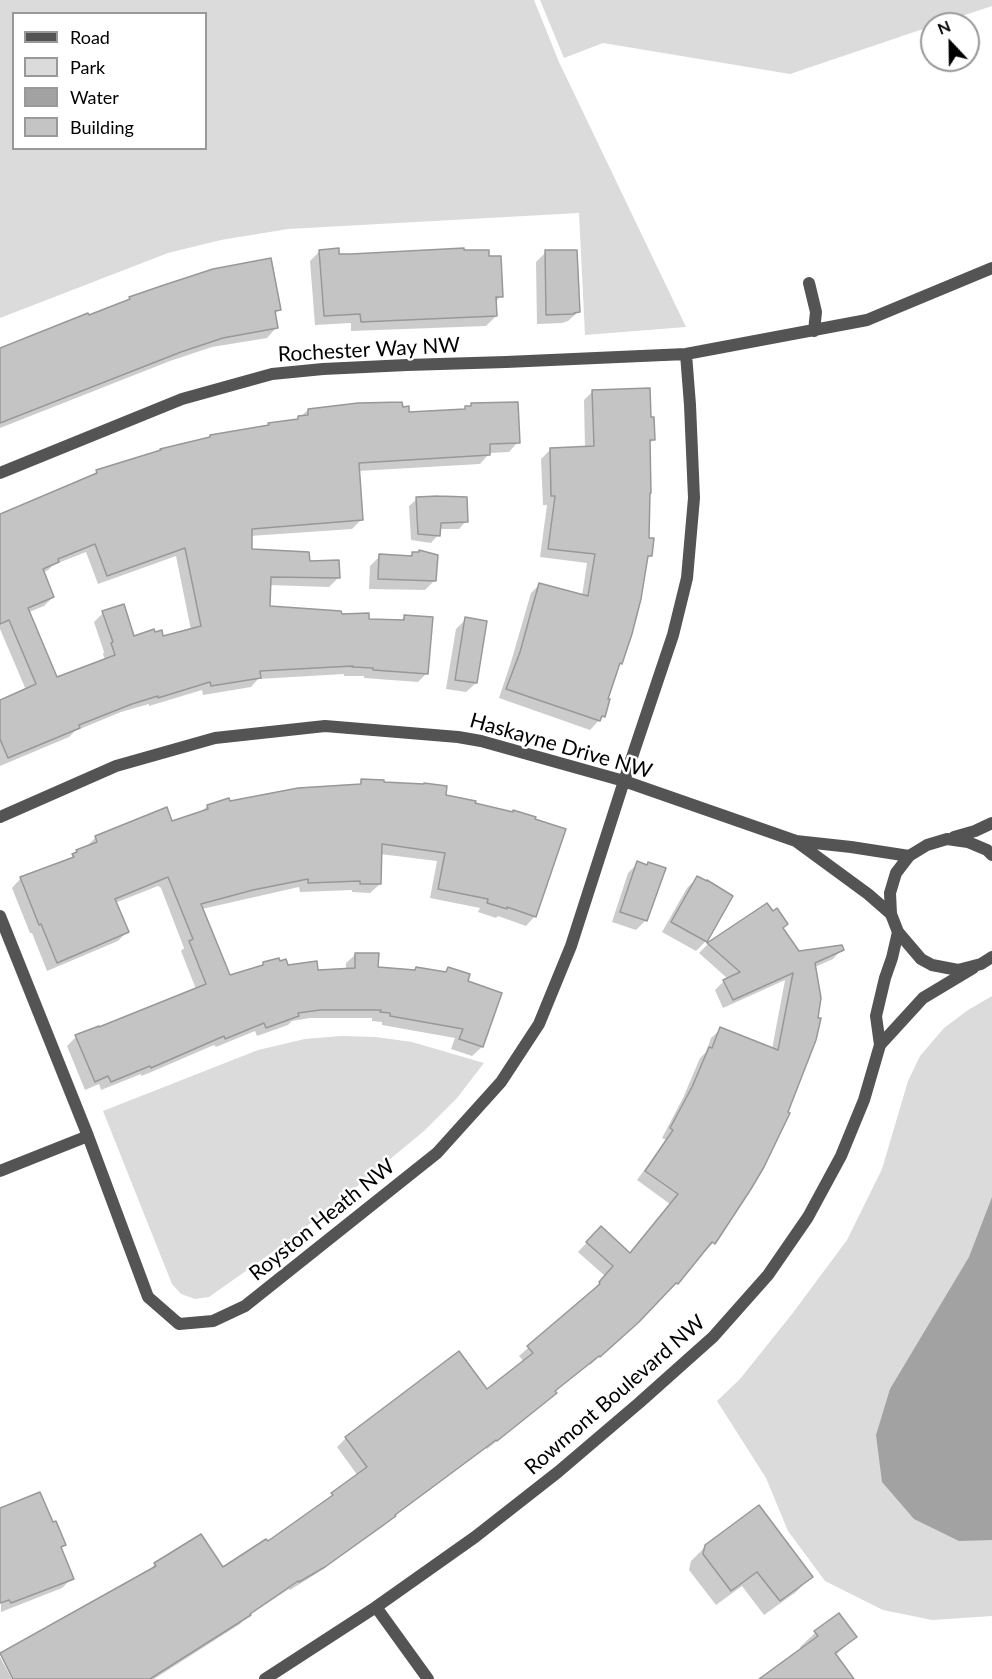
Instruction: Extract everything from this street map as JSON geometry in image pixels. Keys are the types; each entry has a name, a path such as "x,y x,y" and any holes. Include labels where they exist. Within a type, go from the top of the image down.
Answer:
{"street":[{"name":"Rochester Way NW","path":"0,473 182,399 272,374 406,364 686,354 867,320 992,268"},
{"path":"808,283 816,312 814,331"},
{"name":"Royston Heath NW","path":"0,916 88,1136 148,1297 179,1324 213,1321 245,1306 437,1153 501,1082 539,1024 571,946 673,635 687,578 694,498 686,354"},
{"name":"Haskayne Drive NW","path":"0,817 116,765 215,738 325,726 481,741 624,781 796,841 909,856"},
{"path":"986,960 957,970 932,965 921,959 898,932 891,914 890,893 897,873 909,856 927,845 975,831 992,823"},
{"path":"947,839 968,842 987,850 992,855"},
{"name":"Haskayne Drive NW","path":"796,841 855,884 891,914"},
{"name":"Rowmont Boulevard NW","path":"264,1679 376,1607 475,1537 558,1472 713,1337 768,1275 808,1217 841,1156 864,1100 880,1045 876,1016 898,932"},
{"name":"Rowmont Boulevard NW","path":"880,1045 923,998 986,960"},
{"path":"0,1171 88,1136"},
{"path":"376,1607 428,1679"}],"green space":[{"path":"0,0 534,0 559,62 686,327 585,335 579,213 288,229 221,240 168,253 0,318"},
{"path":"540,0 992,0 992,6 974,12 920,12 920,30 790,74 603,43 564,58"},
{"path":"992,996 992,1616 932,1620 883,1610 825,1581 788,1531 766,1478 717,1401 740,1379 847,1240 882,1169 908,1081 920,1056 944,1028"},
{"path":"341,1036 376,1037 412,1042 484,1063 457,1098 424,1131 284,1244 209,1297 195,1299 181,1294 172,1284 103,1111 258,1050 305,1039"}],"water":[{"path":"992,1197 992,1540 959,1541 914,1519 882,1482 876,1435 890,1389 969,1257"}],"building":[{"path":"339,248 339,254 464,248 464,250 489,250 489,256 501,256 503,297 496,297 497,316 361,322 360,314 324,316 319,250"},
{"path":"545,250 577,250 580,312 546,315"},
{"path":"271,258 281,310 275,311 278,328 223,338 181,352 0,423 0,348 164,285 213,269"},
{"path":"650,388 655,440 650,440 649,538 654,538 652,556 648,556 632,634 608,699 610,699 605,717 602,716 600,721 506,689 520,652 539,583 588,596 595,554 548,549 555,496 551,496 550,448 594,446 592,390"},
{"path":"402,402 403,407 409,406 409,412 465,409 465,406 471,406 471,403 518,402 520,443 490,444 490,455 359,463 363,520 252,529 252,549 309,552 310,561 339,560 340,578 271,577 270,606 341,611 342,614 369,613 369,619 404,620 404,615 433,617 428,674 373,670 373,668 353,666 260,671 261,678 211,686 210,682 132,704 79,725 80,728 8,758 0,739 0,700 36,684 9,620 0,624 0,514 97,473 96,470 160,449 210,437 210,435 298,419 298,416 308,415 308,409 358,403","holes":["95,544 107,576 185,548 201,626 163,636 162,630 155,632 154,629 134,636 124,604 102,611 115,655 57,677 28,608 54,597 43,569 59,562 58,559"]},
{"path":"416,497 467,497 468,522 441,523 440,536 418,534"},
{"path":"419,550 438,555 436,581 378,579 379,554 412,556 412,552 419,552"},
{"path":"465,617 487,621 477,683 455,680"},
{"path":"361,779 447,786 446,795 513,812 513,810 566,829 536,917 487,903 488,899 438,889 445,853 382,844 381,884 360,884 360,881 308,883 308,879 253,890 201,904 230,975 279,958 280,961 286,959 288,965 317,961 318,970 355,968 355,953 379,953 378,967 415,970 416,967 446,972 448,967 470,974 468,981 502,993 483,1047 459,1039 463,1029 390,1016 390,1013 380,1012 381,1010 320,1010 298,1013 299,1016 266,1028 264,1023 225,1039 224,1036 151,1068 150,1066 111,1082 108,1076 95,1082 75,1035 206,984 189,941 193,939 168,877 115,899 129,932 57,963 20,877 74,857 72,854 77,852 76,850 97,842 95,836 167,807 172,821 208,809 207,805 229,798 230,801 298,788 361,784"},
{"path":"637,861 666,868 647,921 620,912"},
{"path":"697,876 733,896 707,942 671,922"},
{"path":"767,903 773,911 777,908 788,924 783,928 799,951 842,945 844,950 815,963 821,998 818,1018 821,1018 816,1040 788,1112 790,1113 764,1167 715,1244 712,1242 678,1284 676,1283 639,1322 600,1357 555,1391 557,1393 497,1441 325,1567 298,1581 251,1615 150,1679 13,1679 0,1653 156,1566 154,1563 201,1534 223,1567 266,1539 268,1541 333,1495 331,1493 367,1467 345,1437 459,1351 487,1389 533,1353 527,1346 600,1284 599,1282 613,1266 586,1242 601,1226 630,1253 678,1194 645,1171 673,1130 670,1128 692,1087 709,1047 712,1048 720,1027 778,1050 793,973 733,1000 723,980 740,972 707,943"},
{"path":"40,1492 66,1545 61,1547 74,1579 11,1603 9,1600 0,1603 0,1508"},
{"path":"759,1505 813,1577 780,1601 757,1572 731,1591 703,1554 705,1545"},
{"path":"839,1613 857,1637 835,1653 854,1679 759,1679 818,1636 814,1631"}]}
